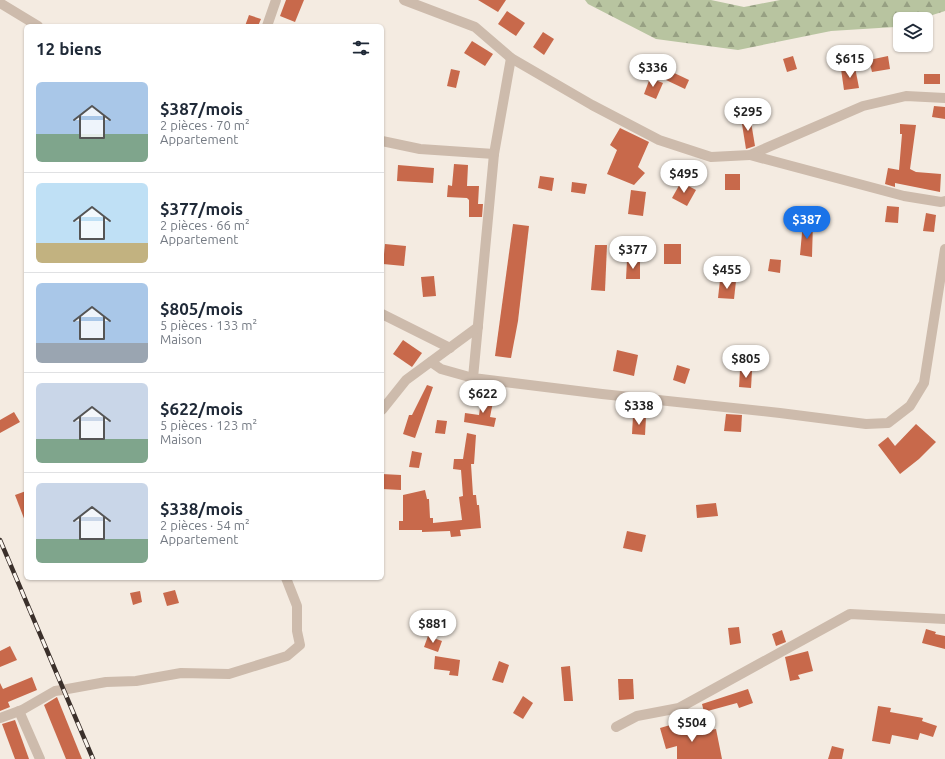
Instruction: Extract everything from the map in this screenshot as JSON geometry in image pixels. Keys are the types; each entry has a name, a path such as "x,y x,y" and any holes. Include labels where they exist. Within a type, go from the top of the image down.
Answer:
{"street":[{"path":"268,24 276,0"},
{"path":"404,0 475,28 511,58 659,140 711,157 750,155 904,196 941,202 945,201"},
{"path":"0,3 35,24"},
{"path":"474,378 494,154 511,58"},
{"path":"750,155 863,106 906,96 945,98"},
{"path":"384,141 420,149 494,154"},
{"path":"431,362 442,369 474,378 866,424 888,423 910,406 924,383 945,249"},
{"path":"384,315 450,348"},
{"path":"384,408 406,380 478,327"},
{"path":"0,718 19,711 55,691 82,685 106,682 136,681 181,673 230,674 287,656 300,645 297,606 287,580"},
{"path":"616,727 637,716 679,708 850,614 945,619"},
{"path":"19,711 40,759"}],"green space":[{"path":"585,0 711,0 744,7 780,0 945,0 945,11 933,15 933,12 893,12 893,27 831,31 738,50 656,39 588,4"}],"building":[{"path":"286,0 304,0 295,22 280,16"},
{"path":"478,0 506,0 498,12"},
{"path":"507,11 525,23 516,36 498,24"},
{"path":"249,15 261,19 259,24 246,24"},
{"path":"543,32 554,39 544,55 533,47"},
{"path":"472,41 493,54 485,66 464,53"},
{"path":"793,56 797,69 787,72 783,59"},
{"path":"888,56 890,69 872,72 869,60"},
{"path":"855,67 859,88 844,90 841,69"},
{"path":"451,69 460,71 456,88 447,86"},
{"path":"670,71 689,80 685,89 666,80"},
{"path":"924,74 940,74 940,84 924,84"},
{"path":"650,78 663,83 656,99 644,94"},
{"path":"934,106 945,107 945,119 932,117"},
{"path":"750,116 755,146 746,149 741,118"},
{"path":"900,124 916,125 910,169 916,172 941,174 940,192 895,183 895,187 885,184 888,168 899,170 902,134 900,134"},
{"path":"620,128 649,142 638,167 645,173 634,185 607,174 617,150 610,145"},
{"path":"454,164 468,165 467,186 479,186 478,204 483,204 482,217 469,217 469,200 467,198 447,197 448,185 452,186"},
{"path":"398,165 434,168 433,183 397,181"},
{"path":"725,174 740,174 740,190 725,190"},
{"path":"540,176 554,178 552,191 538,188"},
{"path":"572,182 587,184 585,194 571,192"},
{"path":"681,182 696,190 687,206 672,198"},
{"path":"631,190 646,192 643,216 628,214"},
{"path":"887,206 899,207 898,223 885,222"},
{"path":"926,213 936,215 934,232 923,231"},
{"path":"803,222 813,222 812,257 800,255"},
{"path":"513,224 529,226 518,321 511,358 495,356"},
{"path":"385,244 406,246 404,266 384,264"},
{"path":"664,244 681,244 681,264 664,264"},
{"path":"595,245 607,245 605,291 591,290"},
{"path":"770,259 781,260 780,273 768,271"},
{"path":"627,260 640,260 640,279 626,279"},
{"path":"434,276 436,296 423,297 421,277"},
{"path":"720,280 736,281 734,299 718,298"},
{"path":"403,340 422,353 412,367 393,354"},
{"path":"617,350 638,355 634,376 613,371"},
{"path":"677,365 690,369 685,384 673,380"},
{"path":"740,370 752,371 751,388 739,387"},
{"path":"427,385 433,387 415,438 403,434 409,415 412,415"},
{"path":"482,395 494,397 490,417 496,418 494,427 464,422 465,413 479,415"},
{"path":"14,412 20,422 0,433 0,420"},
{"path":"726,414 742,415 741,432 724,431"},
{"path":"633,416 646,417 645,435 632,434"},
{"path":"437,420 447,421 445,434 435,433"},
{"path":"916,424 936,442 919,459 900,474 878,445 888,437 895,446"},
{"path":"467,433 476,435 474,464 471,464 473,495 476,495 477,505 479,505 481,528 460,530 461,536 451,537 450,531 422,532 422,530 399,530 399,521 403,521 403,495 425,490 427,499 429,499 430,518 433,518 433,523 462,520 459,497 463,496 461,470 453,469 454,459 463,459"},
{"path":"412,451 422,453 419,468 409,467"},
{"path":"384,474 401,475 401,490 384,489"},
{"path":"24,492 24,518 15,495"},
{"path":"716,503 718,516 697,518 696,505"},
{"path":"627,531 646,535 642,552 623,548"},
{"path":"175,590 179,603 167,606 163,593"},
{"path":"140,591 142,602 133,605 130,593"},
{"path":"739,627 741,643 730,645 728,628"},
{"path":"926,629 936,632 935,634 945,636 945,649 922,643"},
{"path":"782,630 786,642 776,646 772,634"},
{"path":"428,636 442,641 438,652 424,647"},
{"path":"10,646 17,660 0,667 0,651"},
{"path":"808,651 813,671 798,675 800,679 790,681 785,657"},
{"path":"435,656 460,660 458,676 449,675 450,671 434,669"},
{"path":"499,661 509,665 503,683 492,680"},
{"path":"570,666 573,701 564,701 561,667"},
{"path":"32,677 37,690 8,702 10,707 0,711 0,683 3,689"},
{"path":"618,679 633,679 634,699 619,700"},
{"path":"748,689 753,703 739,708 737,703 704,712 702,704"},
{"path":"523,696 533,703 523,719 513,713"},
{"path":"57,697 82,759 66,759 44,705"},
{"path":"878,706 891,708 890,712 923,718 922,721 937,726 933,737 920,733 918,740 892,735 890,744 872,741"},
{"path":"15,720 29,759 15,759 2,724"},
{"path":"684,721 687,734 716,729 722,759 677,759 677,746 666,749 660,728"},
{"path":"832,746 844,749 842,759 828,759"}],"railway":[{"path":"0,540 93,759"}]}
